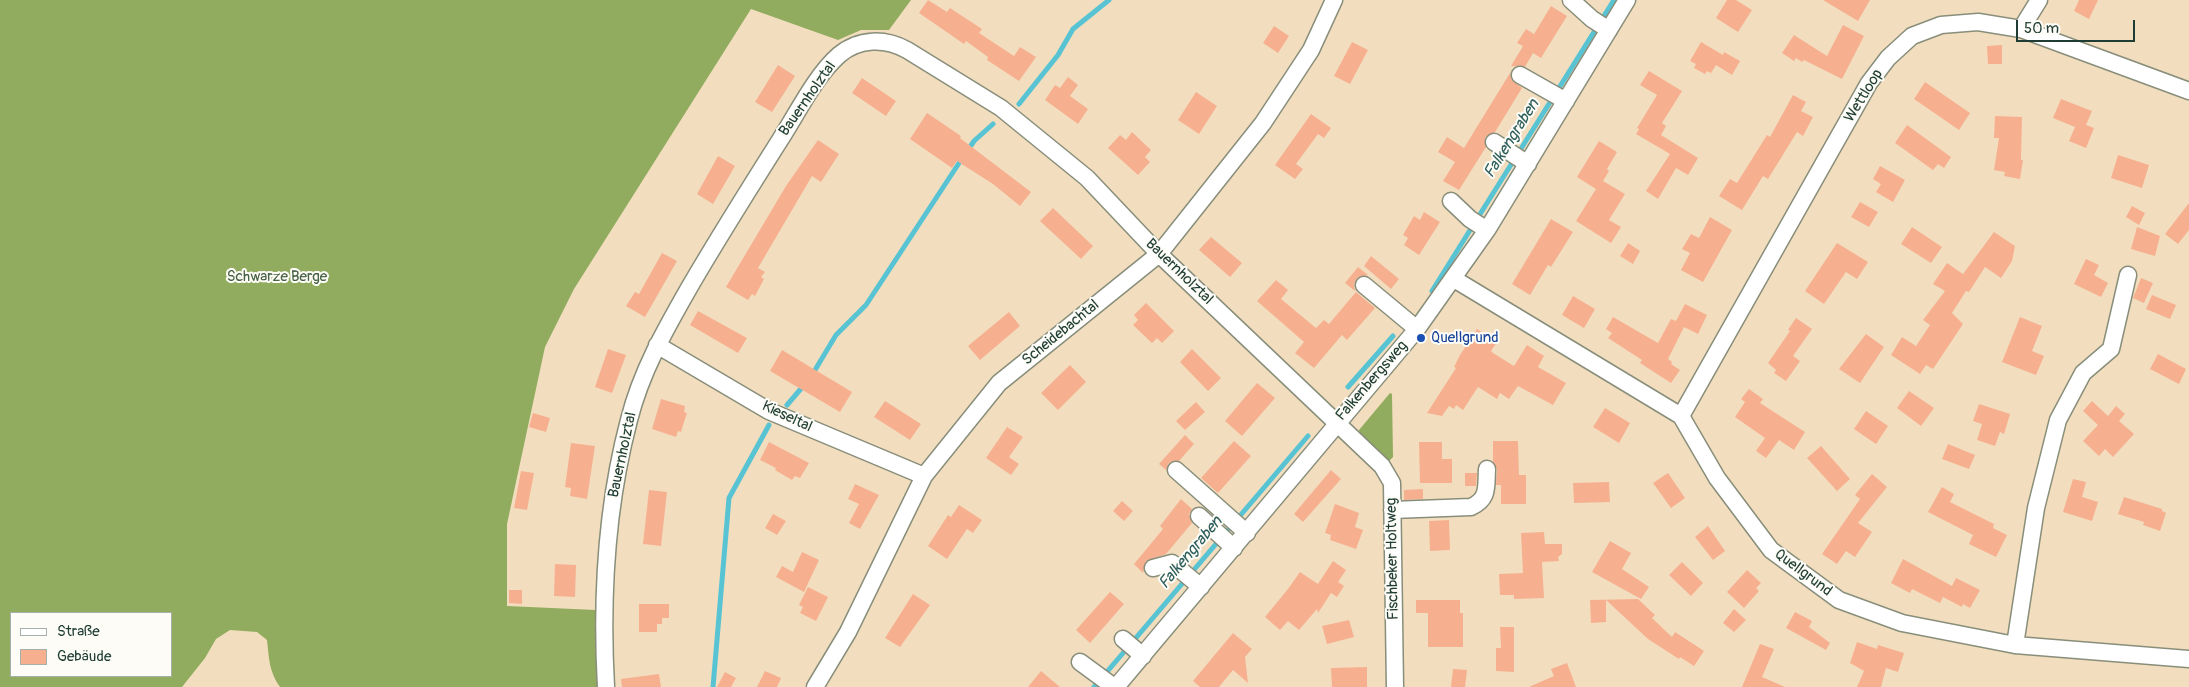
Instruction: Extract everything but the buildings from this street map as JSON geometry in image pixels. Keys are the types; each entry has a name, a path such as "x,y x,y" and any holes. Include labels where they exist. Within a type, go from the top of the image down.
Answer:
{"street":[{"name":"Scheidebachtal","path":"815,687 848,632 924,476 999,383 1159,254 1264,123 1311,50 1334,0"},
{"path":"1571,0 1602,26"},
{"name":"Falkenbergsweg","path":"1108,682 1131,646 1238,526 1336,423 1417,329 1454,279 1480,225 1602,26 1627,0"},
{"path":"2021,29 2039,0"},
{"name":"Wettloop","path":"1681,416 1869,83 1888,58 1912,36 1940,25 1978,22 2021,29 2189,91"},
{"name":"Bauernholztal","path":"606,687 604,591 613,493 629,419 645,371 657,345 743,197 819,79 839,55 850,47 875,41 897,44 1001,108 1087,178 1159,254 1336,423"},
{"path":"1520,75 1559,96"},
{"path":"1494,142 1521,159"},
{"path":"1451,201 1480,225"},
{"path":"2015,645 2036,508 2058,420 2083,373 2112,349 2128,275"},
{"name":"Quellgrund","path":"1454,279 1681,416 1717,478 1771,550 1839,600 1902,623 2015,645 2189,658"},
{"path":"1364,285 1417,329"},
{"name":"Kieseltal","path":"657,345 769,411 924,476"},
{"name":"Fischbeker Holtweg","path":"1336,423 1382,466 1392,483 1395,687"},
{"path":"1392,510 1471,507 1480,504 1484,498 1487,469"},
{"path":"1176,470 1238,526"},
{"path":"1199,516 1226,540"},
{"path":"1153,568 1172,563 1192,579"},
{"path":"1080,662 1108,682"}],"green space":[{"name":"Schwarze Berge","path":"0,0 911,0 889,30 861,30 838,40 751,9 574,289 545,347 507,524 507,606 596,610 600,687 280,687 272,670 267,640 257,632 230,630 216,639 205,658 182,687 0,687"},
{"path":"1390,393 1392,394 1393,457 1388,462 1360,434 1359,430"}],"waterway":[{"path":"1019,104 1058,55 1073,29 1109,0"},
{"name":"Falkengraben","path":"1432,291 1614,0"},
{"path":"968,150 974,141 993,124"},
{"path":"812,375 836,335 866,305 963,157"},
{"name":"Falkengraben","path":"1348,387 1393,336"},
{"path":"787,405 805,384"},
{"path":"713,687 729,498 769,425"},
{"name":"Falkengraben","path":"1094,687 1308,436"}],"place":[{"name":"Quellgrund","path":"1421,338"}]}
